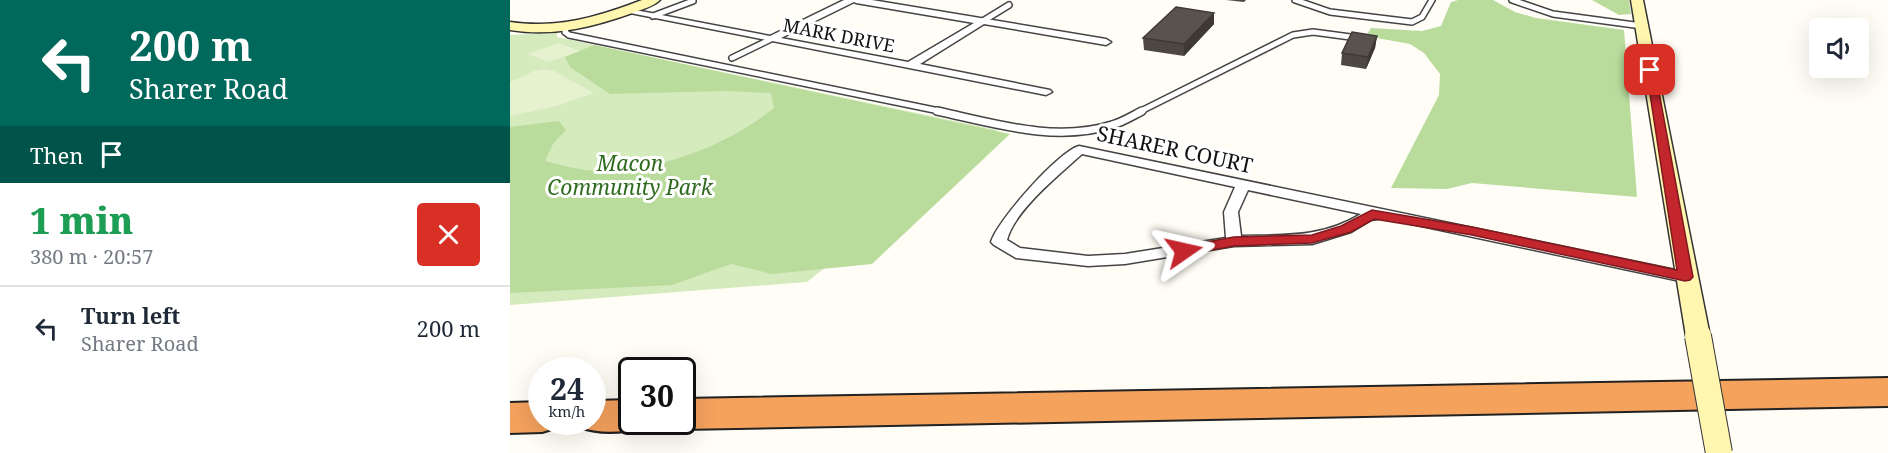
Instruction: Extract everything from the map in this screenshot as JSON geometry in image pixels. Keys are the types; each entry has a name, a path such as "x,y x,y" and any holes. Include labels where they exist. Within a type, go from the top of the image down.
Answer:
{"highway":[{"path":"696,414 1888,392"},
{"path":"510,418 528,417"}],"street":[{"path":"510,26 531,30 566,28 654,0"},
{"path":"771,39 851,0"},
{"path":"856,0 1106,42"},
{"path":"1637,0 1685,277 1719,453"},
{"name":"MARK DRIVE","path":"625,11 1046,92"},
{"path":"910,66 983,21"},
{"name":"SHARER COURT","path":"1380,215 1367,216 1346,229 1312,239 1234,241 1151,256 1088,261 1016,253 1005,249 998,237 1008,222 1079,150 1380,215 1685,277"},
{"path":"1234,241 1231,212 1234,198 1242,185"}],"lane":[{"path":"1295,0 1330,12 1412,22 1422,17 1432,0"},
{"path":"1512,0 1553,14 1642,26"},
{"path":"653,16 693,1"},
{"path":"983,21 1009,5"},
{"path":"566,28 565,32 569,35 1029,130 1063,133 1095,130 1129,118 1293,35 1313,32 1364,39"},
{"path":"732,58 771,39"}],"green space":[{"path":"1493,0 1515,12 1536,18 1624,30 1637,197 1472,183 1447,189 1391,188 1439,95 1440,74 1424,53 1410,44 1366,36 1371,28 1422,31 1441,26 1451,2"},
{"path":"1592,0 1629,0 1631,14 1619,15"},
{"name":"Macon Community Park","path":"557,33 557,37 997,130 807,282 510,305 510,35"},
{"path":"559,43 580,51 549,62 528,54"},
{"name":"Macon Community Park","path":"594,45 1010,134 872,264 772,274 731,264 672,285 510,293 510,127 559,121 566,130 553,144 545,161 585,170 609,171 660,163 685,156 733,135 774,108 771,93 725,91 610,94 570,67 565,57"},
{"path":"544,69 554,71 594,93 556,106 510,116 510,82"}],"building":[{"path":"1176,7 1214,13 1184,44 1143,38"},
{"path":"1352,32 1377,36 1368,57 1342,53"}],"route":[{"path":"1184,251 1234,241 1275,242 1312,239 1346,229 1372,214 1472,231 1685,277 1650,70"}]}
